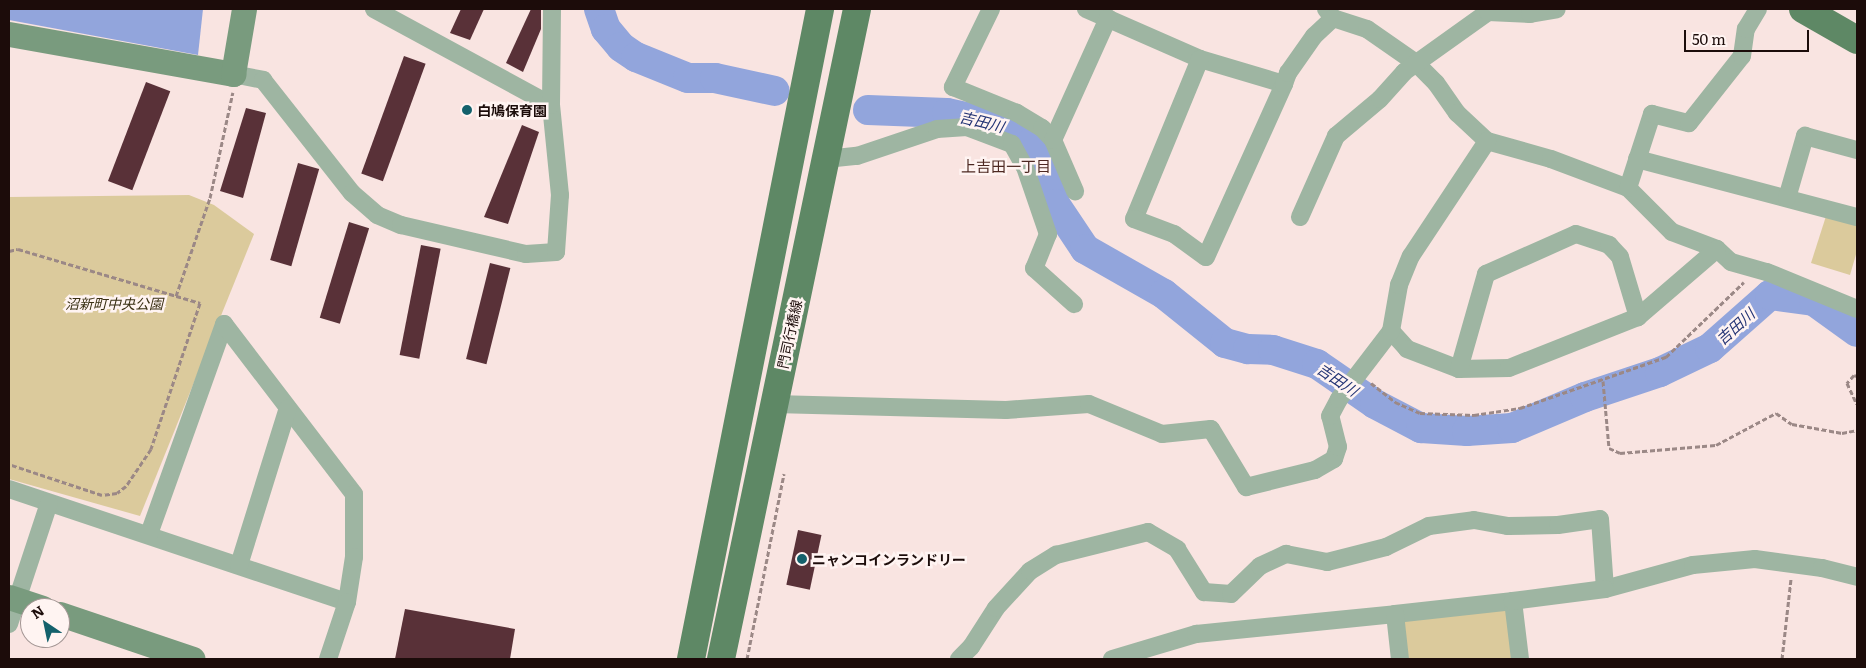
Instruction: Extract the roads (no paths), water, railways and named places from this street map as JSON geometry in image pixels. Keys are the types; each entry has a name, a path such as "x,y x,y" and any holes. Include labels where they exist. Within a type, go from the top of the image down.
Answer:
{"main road":[{"path":"691,659 820,9"},
{"name":"門司行橋線","path":"721,659 857,9"},
{"path":"1803,9 1857,40"}],"street":[{"path":"233,80 244,9"},
{"path":"374,9 551,105"},
{"path":"9,34 233,80 263,80 352,193 377,215 401,225 526,254 556,252 560,195 551,105 552,9"},
{"path":"991,9 953,87 1017,113 1042,128 1053,140 1076,191"},
{"path":"1086,9 1200,59 1284,84"},
{"path":"1300,217 1336,136 1380,99 1404,72 1487,11 1530,14 1557,9"},
{"path":"1628,188 1652,114 1689,123 1742,56 1746,29 1758,9"},
{"path":"1200,59 1134,219 1174,234 1206,257 1284,84 1329,13 1367,29 1416,63 1436,83 1457,114 1487,140 1551,159 1628,188 1672,232 1717,249 1731,262 1756,269 1857,309"},
{"path":"1053,140 1108,18"},
{"path":"826,159 857,156 937,129 957,127 967,127 993,134 1012,144 1025,167 1048,234 1034,268 1074,304"},
{"path":"1787,198 1805,136 1857,150"},
{"path":"774,404 1006,410 1090,404 1162,434 1211,429 1246,487 1315,470 1334,458 1338,448 1330,416 1340,398 1391,332 1399,285 1411,256 1487,140"},
{"path":"1637,159 1857,217"},
{"path":"1460,369 1486,274 1576,234 1609,245 1620,256 1638,317"},
{"path":"1391,332 1407,350 1460,369 1509,368 1638,317 1717,249"},
{"path":"149,534 224,324 354,494 354,557 347,602 328,659"},
{"path":"239,565 288,408"},
{"path":"9,489 149,534 347,602"},
{"path":"9,624 13,598 49,503"},
{"path":"959,659 972,647 996,608 1030,571 1056,555 1148,532 1178,549 1204,592 1230,594 1260,566 1286,554 1327,562 1386,547 1429,526 1474,520 1508,526 1558,525 1600,519 1605,589"},
{"path":"1112,659 1196,634 1395,614 1605,589 1693,564 1745,560 1790,563 1857,577"},
{"path":"1513,601 1520,659"},
{"path":"1395,614 1400,659"},
{"path":"70,617 193,659"}],"water":[{"path":"9,9 203,9 198,55 9,20"}],"waterway":[{"name":"吉田川","path":"599,9 606,29 621,47 636,57 688,78 715,78 775,91"},
{"name":"吉田川","path":"868,110 947,113 1007,126 1031,143 1048,176 1055,204 1085,249 1164,294 1225,343 1248,349 1273,350 1317,364 1375,404 1421,428 1467,431 1512,428 1585,397 1660,372 1710,348 1770,295 1814,301 1857,332"}],"place":[{"name":"白鳩保育園","path":"467,110"},
{"name":"ニャンコインランドリー","path":"802,559"}],"district":[{"name":"上吉田一丁目","path":"1006,166"}],"park label":[{"name":"沼新町中央公園","path":"114,303"}]}
